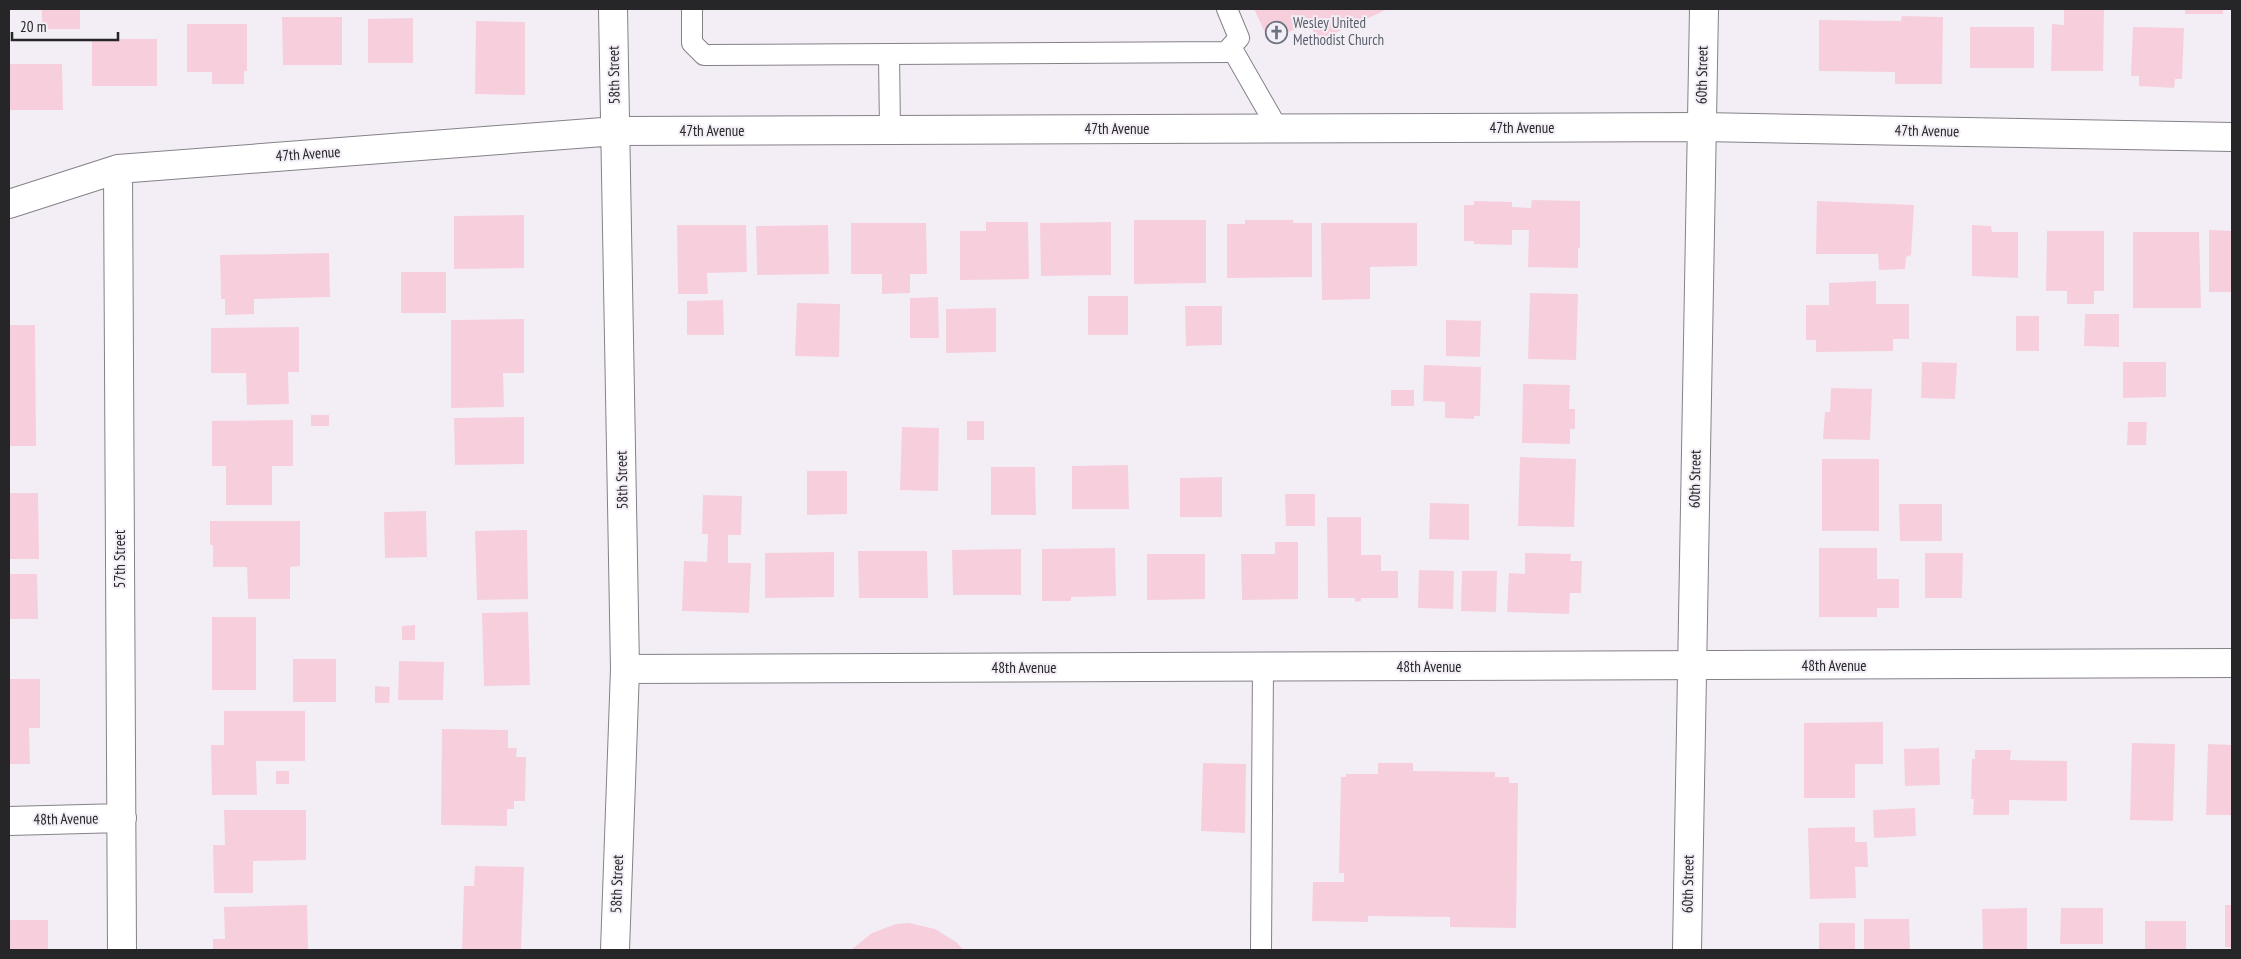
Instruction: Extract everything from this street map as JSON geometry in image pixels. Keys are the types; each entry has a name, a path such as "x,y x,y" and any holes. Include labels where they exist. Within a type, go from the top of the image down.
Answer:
{"street":[{"name":"58th Street","path":"613,9 625,669 615,950"},
{"name":"60th Street","path":"1687,950 1704,9"},
{"name":"47th Avenue","path":"9,204 118,168 616,131 1701,127 2232,137"},
{"name":"57th Street","path":"118,168 122,950"},
{"name":"48th Avenue","path":"625,669 2232,663"},
{"name":"48th Avenue","path":"9,821 122,818"}],"lane":[{"path":"692,9 692,43 704,55 1226,52 1239,38 1227,9"},
{"path":"1231,47 1278,129"},
{"path":"888,55 890,130"},
{"path":"1260,950 1263,667"}],"building":[{"path":"42,9 80,9 80,29 42,29"},
{"name":"Wesley United Methodist Church","path":"1254,9 1388,9 1318,41 1309,23 1269,41"},
{"path":"2064,9 2104,9 2103,71 2051,71 2052,24 2064,25"},
{"path":"2185,9 2223,9 2223,14 2185,14"},
{"path":"1902,16 1943,17 1942,84 1895,84 1895,72 1819,71 1819,20 1901,21"},
{"path":"282,17 342,17 342,65 283,65"},
{"path":"413,18 413,63 368,63 368,19"},
{"path":"476,21 525,22 525,95 475,94"},
{"path":"187,24 247,24 247,71 244,71 244,84 212,84 212,72 187,72"},
{"path":"1970,27 2034,27 2034,68 1970,68"},
{"path":"2133,27 2184,28 2182,79 2175,79 2174,88 2139,86 2139,76 2131,76"},
{"path":"92,39 157,39 157,86 92,86"},
{"path":"9,64 62,64 63,110 9,110"},
{"path":"1532,200 1580,201 1578,268 1528,267 1529,230 1512,230 1512,245 1474,244 1474,241 1464,241 1464,205 1474,205 1474,201 1512,202 1512,207 1531,208"},
{"path":"1817,201 1914,205 1911,255 1906,257 1905,269 1879,270 1878,254 1816,254"},
{"path":"524,215 524,268 454,269 454,216"},
{"path":"1134,220 1206,220 1206,283 1134,284"},
{"path":"1245,220 1293,220 1293,223 1312,223 1312,277 1227,278 1227,224 1245,224"},
{"path":"986,222 1028,222 1029,279 960,280 960,231 986,231"},
{"path":"1111,222 1111,275 1041,276 1040,223"},
{"path":"851,223 926,223 927,274 910,274 910,293 882,294 882,274 851,274"},
{"path":"1321,223 1417,223 1417,266 1370,267 1370,299 1322,300"},
{"path":"677,225 746,225 747,272 707,273 708,294 678,294"},
{"path":"828,225 829,274 757,275 756,226"},
{"path":"1972,225 1991,226 1992,232 2018,232 2018,278 1972,276"},
{"path":"2209,230 2232,231 2232,292 2209,292"},
{"path":"2047,231 2104,231 2104,291 2094,291 2094,304 2067,304 2067,291 2046,291"},
{"path":"2133,232 2199,232 2201,308 2133,308"},
{"path":"329,253 330,297 254,299 254,314 225,315 225,299 221,299 220,255"},
{"path":"401,272 446,272 446,313 401,313"},
{"path":"1876,281 1876,304 1909,304 1909,339 1893,339 1893,351 1816,352 1816,340 1806,340 1806,305 1829,305 1829,283"},
{"path":"1530,293 1578,294 1576,360 1528,359"},
{"path":"1088,296 1128,296 1128,335 1088,335"},
{"path":"938,297 939,338 910,338 910,298"},
{"path":"723,300 724,335 687,335 687,301"},
{"path":"797,303 840,304 839,357 795,356"},
{"path":"1185,306 1222,306 1222,345 1186,346"},
{"path":"996,308 996,352 946,353 946,309"},
{"path":"2085,314 2119,314 2119,347 2084,346"},
{"path":"2016,316 2039,316 2039,351 2016,351"},
{"path":"524,319 524,373 503,373 504,407 451,408 451,320"},
{"path":"1446,320 1481,321 1480,357 1446,356"},
{"path":"9,325 35,325 36,446 9,446"},
{"path":"299,327 299,372 288,372 289,404 247,405 246,373 211,373 211,328"},
{"path":"1922,362 1957,363 1955,399 1921,398"},
{"path":"2123,362 2166,362 2166,397 2123,398"},
{"path":"1424,365 1481,367 1480,416 1474,416 1474,419 1445,418 1445,402 1423,401"},
{"path":"1523,384 1570,385 1569,409 1575,409 1575,429 1570,429 1570,444 1522,443"},
{"path":"1831,388 1872,389 1870,440 1823,439 1825,412 1830,412"},
{"path":"1391,390 1414,390 1414,406 1391,406"},
{"path":"311,415 329,415 329,426 311,426"},
{"path":"524,417 524,464 455,465 454,418"},
{"path":"293,420 293,466 272,466 272,505 226,505 226,466 212,466 212,421"},
{"path":"967,421 984,421 984,440 967,440"},
{"path":"2128,422 2147,422 2146,445 2127,445"},
{"path":"902,427 939,428 938,491 900,490"},
{"path":"1520,457 1576,459 1574,527 1518,526"},
{"path":"1822,459 1879,459 1879,531 1822,531"},
{"path":"1128,465 1129,509 1072,509 1072,466"},
{"path":"991,467 1035,467 1036,515 991,515"},
{"path":"807,471 847,471 847,514 807,515"},
{"path":"1222,477 1222,517 1180,517 1180,478"},
{"path":"9,493 38,493 39,559 9,559"},
{"path":"1285,494 1315,494 1315,526 1286,526"},
{"path":"703,495 742,496 741,535 728,535 728,563 751,563 749,613 682,611 684,561 707,562 708,534 702,534"},
{"path":"1430,503 1469,504 1469,540 1429,539"},
{"path":"1899,504 1942,504 1942,541 1900,541"},
{"path":"426,511 427,557 385,558 384,512"},
{"path":"1327,517 1361,517 1361,555 1381,555 1381,571 1398,571 1398,598 1361,598 1361,601 1355,602 1355,598 1328,598"},
{"path":"210,521 300,521 300,566 290,567 290,599 248,599 247,567 213,567 213,545 210,545"},
{"path":"527,530 528,599 477,600 475,531"},
{"path":"1275,542 1298,542 1298,599 1242,600 1241,554 1275,554"},
{"path":"1115,548 1116,596 1071,597 1071,601 1042,601 1042,549"},
{"path":"1819,548 1877,548 1877,579 1899,579 1899,608 1877,608 1877,617 1819,617"},
{"path":"1021,549 1021,595 953,595 952,550"},
{"path":"858,551 927,551 928,598 859,598"},
{"path":"834,552 834,597 765,598 765,553"},
{"path":"1525,553 1571,554 1570,561 1582,561 1581,593 1570,593 1569,614 1507,612 1509,573 1525,574"},
{"path":"1925,553 1963,553 1962,598 1925,598"},
{"path":"1147,554 1205,554 1205,599 1147,600"},
{"path":"1419,570 1454,571 1453,609 1418,608"},
{"path":"1462,571 1497,571 1496,612 1461,611"},
{"path":"9,574 37,574 38,619 9,619"},
{"path":"528,612 530,685 484,686 482,613"},
{"path":"212,617 256,617 256,690 212,690"},
{"path":"415,625 415,640 402,640 402,626"},
{"path":"293,659 336,659 336,702 293,702"},
{"path":"399,661 444,662 443,700 398,700"},
{"path":"9,679 40,679 40,728 29,728 30,764 9,764"},
{"path":"375,686 390,687 389,703 375,703"},
{"path":"224,711 305,711 305,761 256,761 257,795 212,795 211,745 224,745"},
{"path":"1883,722 1883,764 1855,764 1855,798 1804,798 1804,723"},
{"path":"442,729 508,730 508,748 517,748 516,757 526,757 525,801 514,801 514,809 507,809 507,826 441,825"},
{"path":"2132,743 2175,744 2173,821 2130,820"},
{"path":"2208,744 2232,745 2232,815 2206,815"},
{"path":"1939,748 1940,785 1905,786 1904,749"},
{"path":"1975,750 2011,750 2010,760 2067,761 2067,801 2009,800 2009,815 1973,815 1974,799 1971,799 1972,759 1975,759"},
{"path":"1203,763 1246,764 1245,833 1201,831"},
{"path":"1378,763 1413,763 1413,771 1495,772 1495,777 1509,777 1509,783 1518,783 1516,928 1450,927 1450,917 1368,916 1368,922 1312,921 1313,882 1344,882 1344,873 1339,873 1341,777 1346,777 1346,774 1378,774"},
{"path":"276,771 289,771 289,784 276,784"},
{"path":"1915,808 1916,836 1874,838 1873,810"},
{"path":"224,810 306,810 306,860 253,861 253,893 214,893 213,845 225,845"},
{"path":"1855,827 1855,842 1867,842 1868,867 1855,867 1856,898 1810,899 1808,828"},
{"path":"475,866 524,867 521,950 462,950 464,886 474,886"},
{"path":"307,905 308,950 213,950 213,939 225,939 224,907"},
{"path":"2225,905 2232,905 2232,948 2225,947"},
{"path":"2027,908 2027,950 1983,950 1982,909"},
{"path":"2061,908 2103,908 2103,944 2060,944"},
{"path":"1864,919 1909,919 1910,950 1864,950"},
{"path":"9,920 48,920 48,950 9,950"},
{"path":"2145,921 2186,921 2186,950 2145,950"},
{"path":"909,923 935,929 956,942 964,950 851,950 872,933 896,924"},
{"path":"1819,923 1855,923 1855,950 1819,950"}],"place":[{"name":"Wesley United Methodist Church","path":"1277,32"}]}
